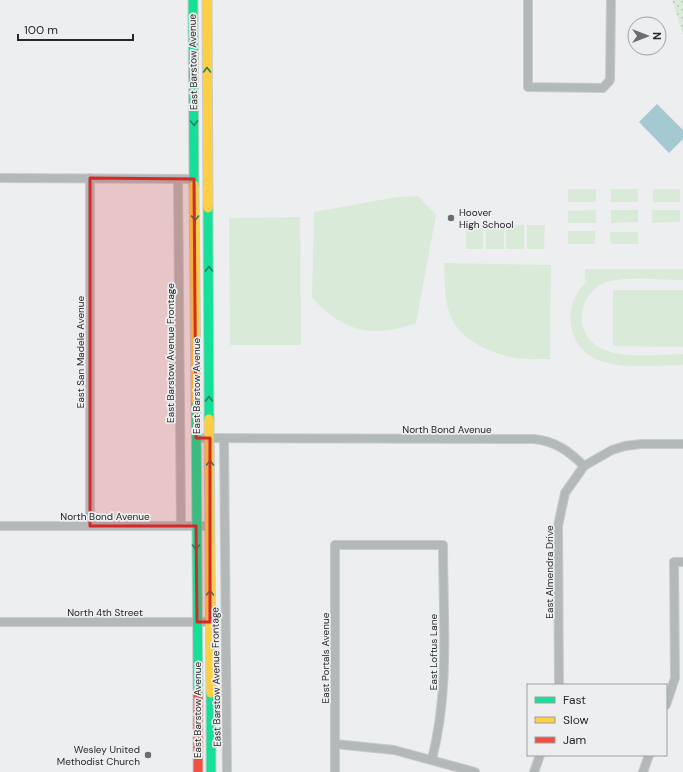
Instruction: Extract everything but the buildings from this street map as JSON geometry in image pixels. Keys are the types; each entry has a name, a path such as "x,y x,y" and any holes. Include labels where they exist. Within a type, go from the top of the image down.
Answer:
{"main road":[{"name":"East Barstow Avenue","path":"193,0 198,772"},
{"name":"East Barstow Avenue","path":"207,0 211,772"}],"street":[{"path":"528,0 528,87 603,88 610,80 611,0"},
{"path":"0,178 194,179"},
{"name":"East San Madele Avenue","path":"90,178 90,526"},
{"name":"East Barstow Avenue Frontage","path":"178,179 181,526"},
{"name":"North Bond Avenue","path":"196,438 545,440 556,444 567,451 584,466"},
{"name":"East Barstow Avenue Frontage","path":"224,438 227,772"},
{"path":"584,466 612,450 625,446 641,444 683,444"},
{"name":"East Almendra Drive","path":"559,684 558,526 565,493 584,466"},
{"name":"North Bond Avenue","path":"0,526 210,526"},
{"name":"East Portals Avenue","path":"335,772 335,545 443,544"},
{"name":"East Loftus Lane","path":"432,759 439,734 443,702 443,544"},
{"path":"667,703 679,678 674,562 683,562"},
{"name":"North 4th Street","path":"0,622 210,622"},
{"path":"335,744 394,750 432,759 475,772"},
{"path":"534,772 540,756"},
{"path":"644,772 649,756"}],"highlighted area":[{"path":"90,178 194,179 196,438 210,438 210,622 197,622 196,526 90,526"}],"green space":[{"path":"672,0 683,0 683,35"},
{"path":"568,189 596,189 596,202 568,202"},
{"path":"611,189 638,189 638,202 611,202"},
{"path":"653,189 680,189 680,202 653,202"},
{"path":"418,196 436,215 416,323 385,331 360,329 348,325 336,318 312,298 314,212 397,197"},
{"path":"596,210 596,223 568,223 568,211"},
{"path":"611,210 638,210 638,222 611,223"},
{"path":"652,210 680,210 680,222 652,223"},
{"path":"300,217 301,345 230,345 229,218"},
{"path":"486,224 504,225 504,249 486,249"},
{"path":"466,225 483,225 483,249 466,249"},
{"path":"506,225 524,225 524,249 506,249"},
{"path":"527,225 545,225 544,249 527,249"},
{"path":"568,231 595,231 595,244 568,244"},
{"path":"610,232 638,232 638,244 611,244"},
{"path":"444,263 551,265 550,359 525,359 510,357 482,347 465,336 453,321 447,306"},
{"path":"585,269 683,269 683,280 623,279 614,280 603,284 595,289 584,304 582,311 582,323 585,332 592,342 602,349 628,355 683,354 683,365 633,366 616,364 600,361 587,353 577,342 570,319 573,301 587,281 585,280"},
{"path":"613,290 683,290 683,347 613,346"}],"water":[{"path":"657,104 683,130 683,139 669,153 639,122"}],"traffic: fast":[{"path":"193,0 194,185"},
{"path":"208,208 209,419"},
{"path":"196,401 198,695"},
{"path":"211,693 211,772"}],"traffic: slow":[{"path":"207,0 208,208"},
{"path":"194,185 196,401"},
{"path":"209,419 211,693"}],"traffic: jam":[{"path":"198,695 198,772"}],"place":[{"name":"Hoover High School","path":"451,218"},
{"name":"Wesley United Methodist Church","path":"148,755"}]}
